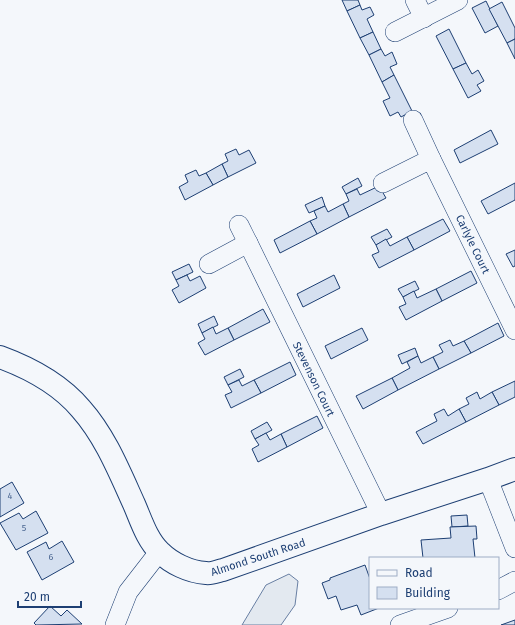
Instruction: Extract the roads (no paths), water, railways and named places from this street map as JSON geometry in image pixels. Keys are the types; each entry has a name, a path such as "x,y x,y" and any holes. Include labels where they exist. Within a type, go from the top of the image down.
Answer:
{"street":[{"path":"415,0 424,18"},
{"path":"395,32 458,0"},
{"name":"Carlyle Court","path":"413,120 515,330"},
{"path":"384,182 431,158"},
{"name":"Stevenson Court","path":"239,225 382,514"},
{"path":"209,264 248,243"},
{"name":"Almond South Road","path":"0,357 19,364 58,386 81,409 104,441 117,465 150,539 159,552 172,562 188,570 207,574 223,570 515,469"},
{"path":"488,479 515,548"},
{"path":"115,625 128,592 159,552"},
{"path":"499,589 515,581"},
{"path":"400,625 445,609"}]}
